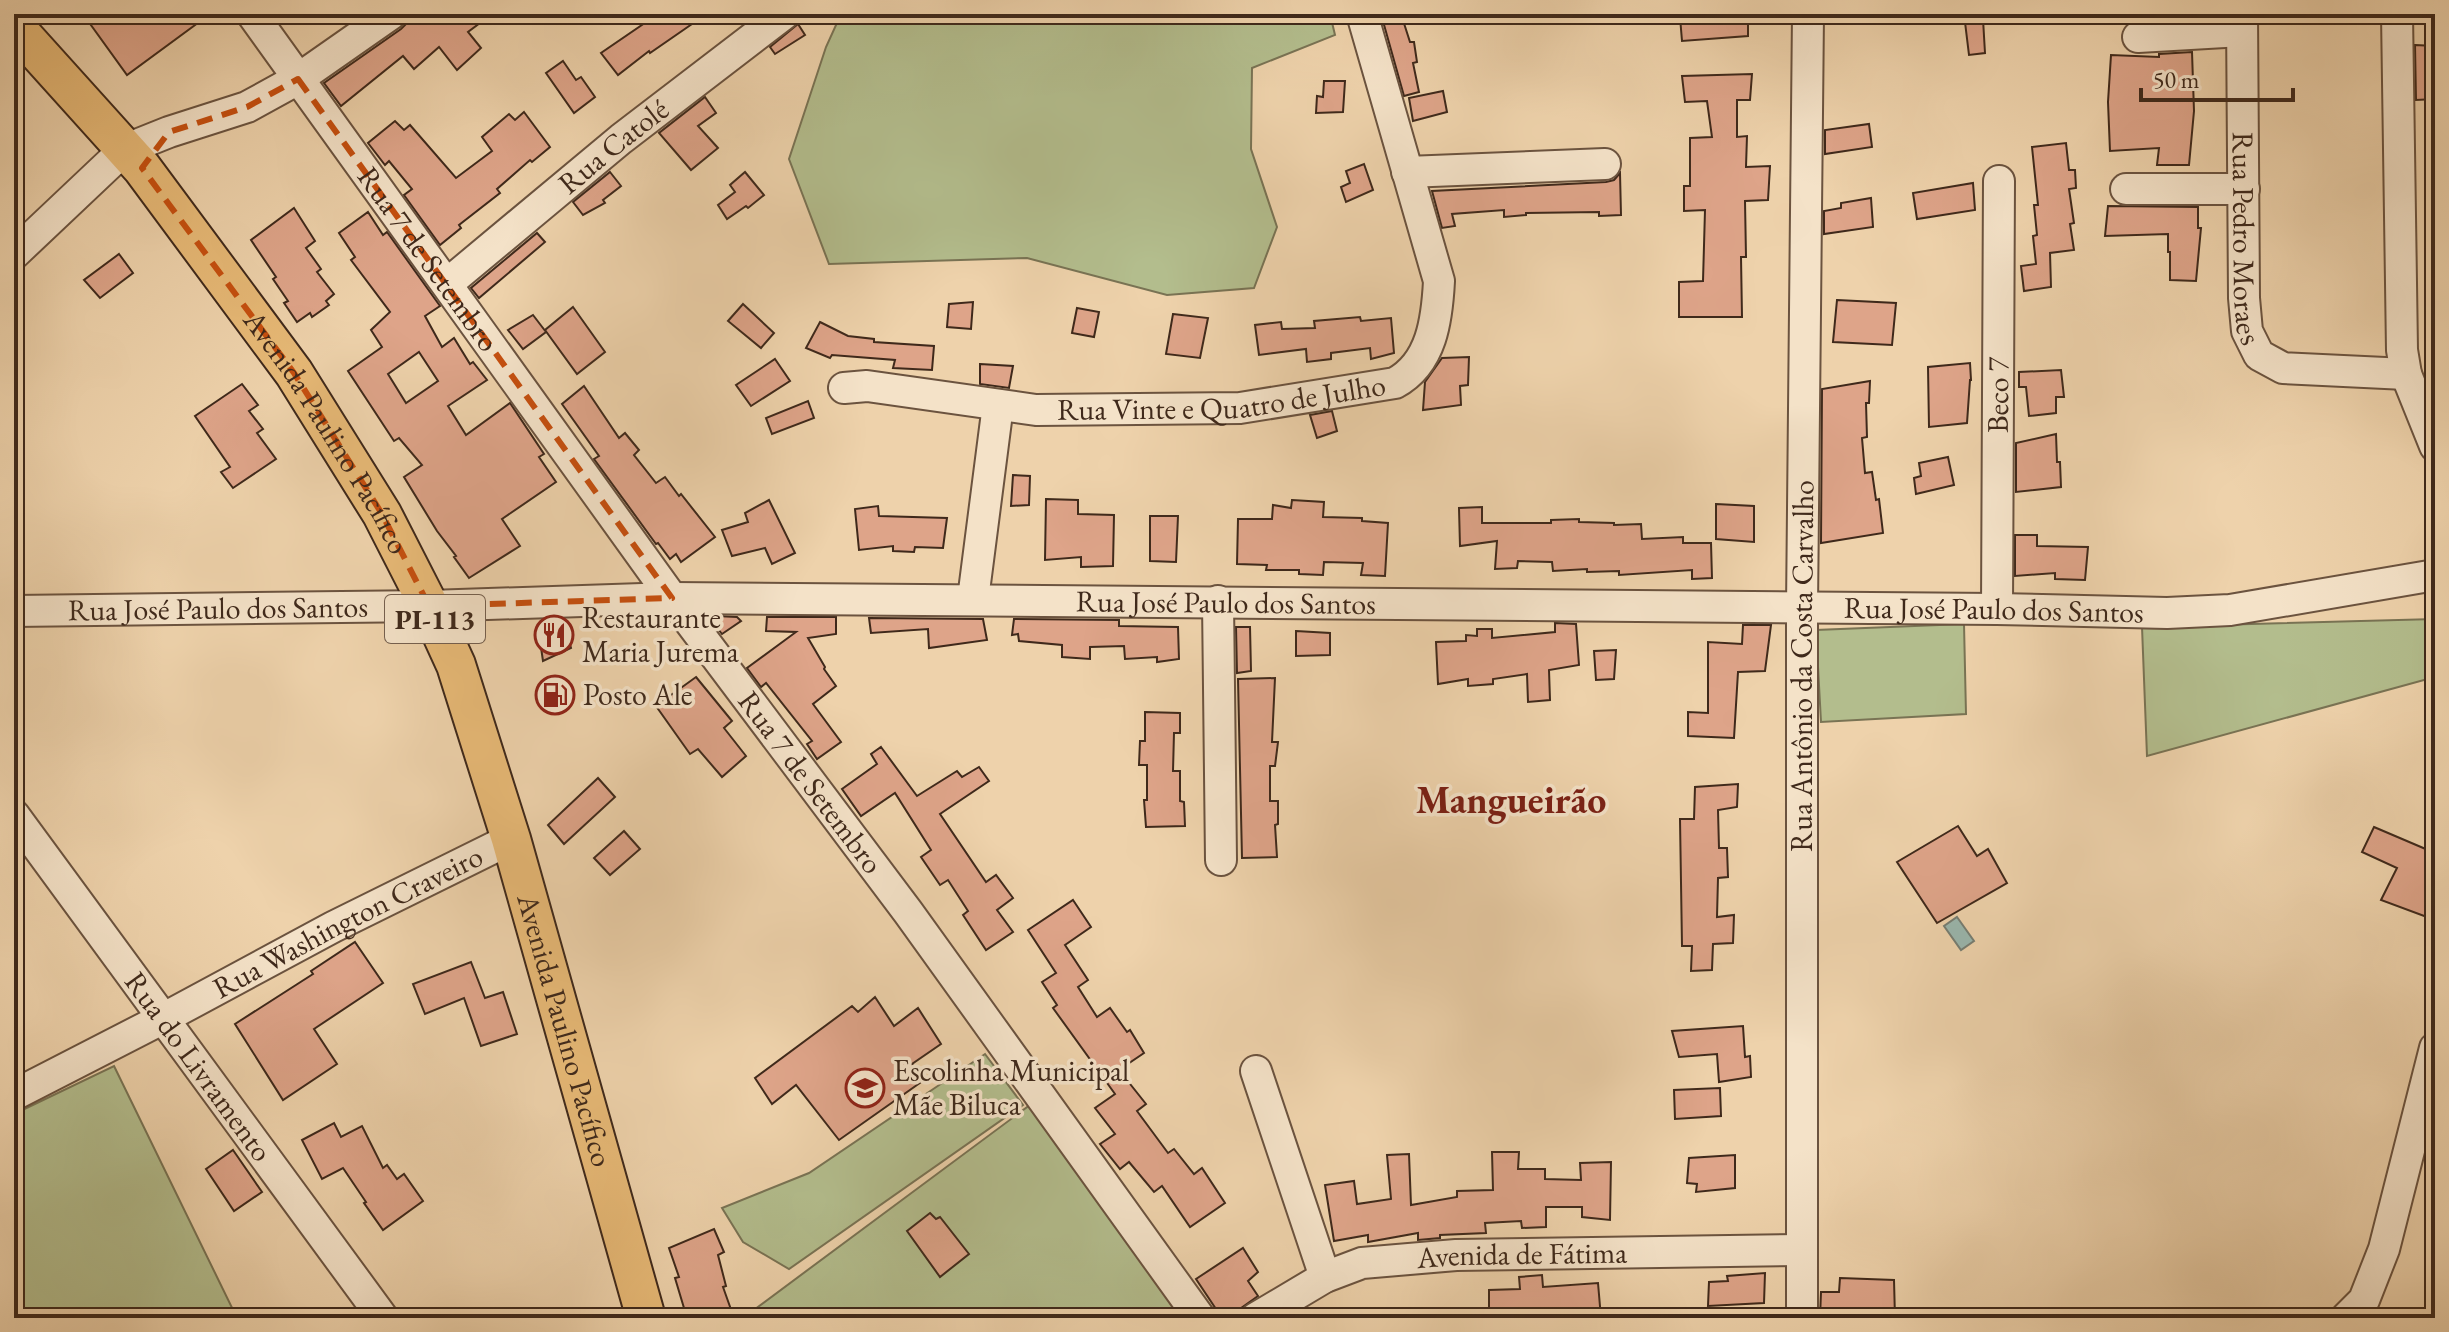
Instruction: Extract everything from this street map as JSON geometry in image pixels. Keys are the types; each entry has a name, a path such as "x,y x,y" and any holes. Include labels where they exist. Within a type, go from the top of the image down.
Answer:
{"main road":[{"name":"Avenida Paulino Pacífico","path":"14,26 133,159 294,373 382,514 429,606 456,665 511,839 646,1318"}],"street":[{"name":"Rua 7 de Setembro","path":"252,14 672,598 908,912 1200,1318"},
{"path":"14,254 169,132 247,107 298,79 391,14"},
{"name":"Rua Catolé","path":"447,284 621,139 784,14"},
{"name":"Rua Vinte e Quatro de Julho","path":"844,388 867,386 1036,410 1240,408 1395,383 1407,377 1429,347 1438,312 1439,281 1362,14"},
{"name":"Rua Antônio da Costa Carvalho","path":"1802,1318 1802,608 1808,14"},
{"path":"2397,14 2402,350 2406,374 2435,446"},
{"path":"2138,37 2242,23"},
{"name":"Rua Pedro Moraes","path":"2242,23 2244,298 2247,331 2259,355 2283,368 2406,374"},
{"path":"1407,172 1605,164"},
{"name":"Beco 7","path":"1997,609 1999,181"},
{"path":"2126,189 2244,189"},
{"path":"973,599 998,405"},
{"name":"Rua José Paulo dos Santos","path":"14,611 429,606 672,598 1218,601 2167,613 2230,610 2435,575"},
{"path":"1218,601 1221,860"},
{"name":"Rua do Livramento","path":"14,815 383,1318"},
{"name":"Rua Washington Craveiro","path":"14,1095 333,927 511,839"},
{"path":"2346,1318 2364,1300 2384,1249 2435,1048"},
{"path":"1256,1071 1325,1277"},
{"name":"Avenida de Fátima","path":"1256,1318 1325,1277 1362,1263 1456,1255 1802,1250"}],"highlighted area":[{"path":"298,79 672,598 429,606 382,514 294,373 142,168 169,132 247,107"}],"green space":[{"path":"841,14 1330,14 1335,35 1252,68 1251,149 1277,227 1254,288 1167,295 1027,258 829,264 789,159 826,47"},
{"path":"2435,619 2435,677 2147,756 2142,627"},
{"path":"1964,624 1966,714 1821,722 1816,630"},
{"path":"985,1054 1023,1105 789,1269 743,1242 722,1208 809,1173"},
{"path":"114,1066 237,1318 14,1318 14,1114"},
{"path":"1034,1102 1188,1318 743,1318"}],"water":[{"path":"1957,917 1974,941 1961,950 1944,926"}],"building":[{"path":"83,14 210,14 127,75"},
{"path":"416,14 492,14 468,32 481,48 457,70 439,47 414,69 403,56 341,106 324,83 401,29"},
{"path":"658,14 686,14 692,24 618,75 601,53"},
{"path":"1381,14 1401,14 1410,42 1414,42 1417,62 1413,63 1419,92 1404,96"},
{"path":"1748,14 1748,36 1682,41 1680,17"},
{"path":"1983,19 1985,53 1969,55 1965,22"},
{"path":"798,24 805,35 775,54 770,47"},
{"path":"2415,45 2435,46 2435,99 2416,100"},
{"path":"2192,52 2194,111 2189,165 2157,165 2159,148 2110,151 2108,102 2111,55 2159,57 2159,54"},
{"path":"563,61 576,80 581,77 595,97 574,113 546,73"},
{"path":"1752,74 1750,100 1737,100 1737,137 1747,136 1746,167 1770,166 1768,200 1745,201 1746,257 1741,257 1742,317 1679,317 1679,282 1703,281 1705,210 1684,211 1684,186 1690,186 1690,138 1712,137 1707,101 1685,102 1682,76"},
{"path":"1324,81 1345,81 1343,112 1316,113 1317,96 1323,97"},
{"path":"1443,91 1447,112 1413,121 1409,98"},
{"path":"705,97 716,113 698,126 718,148 691,170 659,133"},
{"path":"524,112 550,147 497,189 500,193 459,225 461,228 440,245 404,195 412,189 389,161 385,165 368,143 395,121 404,130 410,125 456,178 492,151 482,137 509,114 515,120"},
{"path":"1869,124 1872,147 1825,154 1825,130"},
{"path":"2066,143 2069,170 2075,170 2076,188 2069,189 2074,250 2050,253 2051,287 2024,291 2021,266 2036,264 2034,205 2038,205 2032,147"},
{"path":"1364,164 1373,190 1346,202 1341,187 1350,183 1346,171"},
{"path":"610,172 621,186 603,200 605,203 583,215 573,202"},
{"path":"745,172 764,195 727,219 718,205 735,192 730,185"},
{"path":"1620,173 1621,215 1599,216 1599,212 1526,213 1504,217 1504,210 1452,214 1455,226 1442,228 1432,191 1606,182 1614,180"},
{"path":"1973,183 1975,210 1917,219 1913,193"},
{"path":"1871,198 1873,227 1824,234 1824,211 1841,208 1841,203"},
{"path":"2108,206 2198,207 2198,228 2201,228 2196,281 2170,280 2168,234 2105,236"},
{"path":"294,208 315,241 306,248 321,269 317,272 334,294 326,301 329,305 312,317 310,313 297,322 284,303 288,301 273,279 276,277 251,240"},
{"path":"368,212 383,235 387,232 440,306 425,316 442,347 454,338 470,364 473,362 487,380 448,406 466,435 510,403 544,454 539,457 556,482 502,519 520,546 469,578 404,477 422,465 399,438 394,441 348,371 382,347 371,330 390,312 351,260 355,257 339,233","holes":["419,352 438,381 406,403 388,374"]},
{"path":"537,233 545,242 479,298 471,288"},
{"path":"119,254 133,273 100,298 84,280"},
{"path":"1837,300 1896,303 1892,345 1833,342"},
{"path":"973,302 971,329 947,327 949,304"},
{"path":"743,304 774,333 761,348 728,321"},
{"path":"573,307 605,352 577,374 545,330"},
{"path":"1077,308 1099,312 1094,337 1072,333"},
{"path":"1173,314 1208,318 1200,358 1166,354"},
{"path":"533,315 546,332 523,349 508,330"},
{"path":"1360,317 1361,321 1391,318 1394,353 1371,359 1370,348 1331,353 1331,359 1307,362 1306,349 1259,355 1255,325 1281,322 1282,329 1315,328 1314,321"},
{"path":"820,322 848,336 874,339 874,342 934,346 932,370 893,368 895,360 832,355 830,358 806,348"},
{"path":"1469,357 1468,385 1460,386 1461,405 1423,410 1425,382 1442,358"},
{"path":"775,359 790,381 751,406 736,385"},
{"path":"1970,363 1967,423 1929,427 1928,367"},
{"path":"980,364 1013,366 1009,388 980,384"},
{"path":"2061,370 2064,397 2056,397 2056,413 2029,416 2026,387 2019,387 2019,372"},
{"path":"1870,381 1869,403 1866,403 1867,437 1862,438 1865,473 1872,472 1883,533 1821,543 1822,389"},
{"path":"242,384 258,405 249,411 263,429 257,433 276,459 233,488 221,472 230,467 195,416"},
{"path":"584,386 619,438 625,433 639,450 634,455 656,483 665,477 715,537 681,562 676,554 670,559 656,544 594,459 599,456 562,404"},
{"path":"808,401 814,418 772,434 766,418"},
{"path":"1332,411 1337,431 1317,438 1310,415"},
{"path":"2056,434 2061,487 2016,492 2016,443"},
{"path":"1948,457 1954,485 1916,494 1914,478 1921,476 1919,463"},
{"path":"1013,475 1030,476 1029,505 1011,506"},
{"path":"1046,499 1078,500 1078,514 1114,515 1113,566 1081,567 1081,557 1045,560"},
{"path":"769,500 795,553 772,564 765,548 732,556 722,530 748,522 745,513"},
{"path":"1292,500 1324,502 1323,517 1362,518 1362,521 1388,523 1385,576 1361,575 1363,563 1324,562 1323,575 1299,574 1299,570 1266,570 1267,565 1237,564 1238,519 1272,519 1273,505 1291,508"},
{"path":"1716,504 1754,506 1754,542 1716,539"},
{"path":"878,506 879,516 947,518 943,548 915,547 914,552 893,551 893,546 859,550 855,509"},
{"path":"1482,507 1482,523 1551,523 1551,520 1579,519 1579,522 1614,525 1641,524 1642,539 1683,537 1683,543 1711,543 1712,578 1692,579 1692,570 1619,575 1619,571 1587,572 1587,569 1553,571 1552,562 1518,561 1517,568 1495,569 1497,541 1460,546 1459,508"},
{"path":"1150,516 1178,516 1176,562 1150,561"},
{"path":"2015,535 2037,535 2037,546 2088,547 2085,580 2055,579 2055,573 2015,576"},
{"path":"716,616 737,617 741,621 722,634 711,620"},
{"path":"767,617 836,617 836,634 808,638 836,686 813,704 841,742 817,759 807,744 812,741 766,683 761,687 747,668 796,632 766,631"},
{"path":"869,618 983,619 987,640 929,648 928,629 871,633"},
{"path":"1014,619 1119,620 1119,626 1178,627 1179,659 1157,662 1157,657 1125,659 1124,646 1090,647 1090,659 1062,657 1062,645 1019,641 1018,634 1012,635"},
{"path":"563,620 571,648 543,661 538,627"},
{"path":"1555,623 1576,624 1579,665 1549,670 1550,700 1528,702 1527,674 1493,679 1493,684 1468,686 1468,679 1438,684 1436,642 1466,641 1466,635 1477,636 1477,629 1492,629 1492,638 1555,632"},
{"path":"1743,625 1771,625 1765,671 1738,672 1734,738 1688,736 1688,712 1708,713 1708,642 1742,644"},
{"path":"1236,627 1250,627 1251,671 1237,673"},
{"path":"1296,631 1330,633 1330,655 1296,656"},
{"path":"1616,650 1614,679 1596,680 1594,651"},
{"path":"696,677 732,721 724,728 746,756 722,777 698,749 690,754 656,706"},
{"path":"1275,678 1272,742 1278,742 1275,766 1270,766 1270,801 1278,801 1278,824 1275,825 1277,857 1242,858 1238,679"},
{"path":"1145,712 1180,713 1180,733 1174,733 1173,771 1180,771 1180,801 1184,802 1185,826 1146,827 1144,800 1147,800 1147,765 1139,765 1140,741 1145,741"},
{"path":"881,747 917,796 957,771 962,777 979,767 989,781 940,814 986,882 996,875 1013,898 997,910 1013,932 986,950 963,915 968,911 948,880 940,885 921,857 931,850 895,793 861,816 842,789 877,764 871,754"},
{"path":"598,778 615,797 564,844 548,825"},
{"path":"1738,784 1737,807 1718,810 1719,848 1727,848 1728,877 1718,878 1717,917 1734,915 1733,943 1713,944 1712,970 1691,971 1692,946 1682,946 1680,819 1694,819 1695,787"},
{"path":"1958,826 1977,856 1988,849 2007,883 1937,923 1897,862"},
{"path":"2374,827 2435,853 2435,920 2381,900 2397,868 2362,852"},
{"path":"624,831 640,849 610,875 594,858"},
{"path":"1073,900 1091,927 1065,945 1088,980 1078,987 1097,1017 1110,1008 1127,1032 1130,1030 1144,1053 1119,1070 1146,1104 1137,1111 1168,1153 1174,1149 1194,1174 1202,1168 1225,1203 1190,1227 1162,1186 1154,1192 1129,1162 1120,1169 1100,1144 1115,1134 1095,1108 1115,1094 1053,1008 1057,1005 1042,982 1056,973 1028,930"},
{"path":"355,942 383,983 314,1029 337,1064 283,1100 235,1024 313,974 311,971"},
{"path":"471,962 485,998 503,992 517,1034 481,1046 464,998 425,1014 413,984"},
{"path":"875,997 894,1026 918,1008 941,1044 912,1064 924,1080 839,1140 796,1085 772,1104 755,1078 852,1006 858,1012"},
{"path":"1743,1026 1745,1057 1750,1056 1751,1077 1719,1082 1717,1054 1679,1057 1672,1031"},
{"path":"1720,1088 1721,1116 1675,1119 1674,1090"},
{"path":"334,1123 341,1137 362,1126 383,1168 387,1165 397,1179 404,1174 423,1201 383,1230 343,1168 322,1179 302,1140"},
{"path":"233,1150 262,1192 234,1211 206,1169"},
{"path":"1492,1152 1519,1152 1518,1169 1545,1169 1545,1179 1581,1180 1580,1163 1611,1162 1610,1220 1582,1217 1582,1207 1546,1207 1546,1227 1522,1228 1521,1221 1485,1223 1486,1233 1440,1235 1440,1238 1418,1240 1418,1233 1368,1242 1368,1235 1334,1241 1325,1185 1354,1181 1357,1204 1391,1199 1387,1155 1409,1154 1411,1205 1457,1197 1457,1191 1493,1190"},
{"path":"1735,1155 1735,1188 1696,1192 1697,1184 1687,1183 1689,1158"},
{"path":"930,1213 936,1219 940,1217 969,1254 940,1277 907,1231"},
{"path":"714,1229 724,1252 718,1255 726,1286 723,1287 734,1318 687,1318 675,1278 679,1277 669,1248"},
{"path":"1243,1248 1258,1272 1248,1281 1258,1296 1227,1318 1222,1318 1196,1279"},
{"path":"1765,1273 1764,1303 1708,1306 1709,1282 1728,1281 1727,1276"},
{"path":"1542,1275 1543,1287 1598,1283 1601,1318 1489,1318 1489,1290 1520,1289 1519,1277"},
{"path":"1840,1278 1894,1280 1895,1318 1820,1318 1821,1292 1839,1292"}],"place":[{"name":"Restaurante Maria Jurema","path":"554,635"},
{"name":"Posto Ale","path":"555,695"},
{"name":"Escolinha Municipal Mãe Biluca","path":"865,1088"}],"district":[{"name":"Mangueirão","path":"1511,800"}]}
